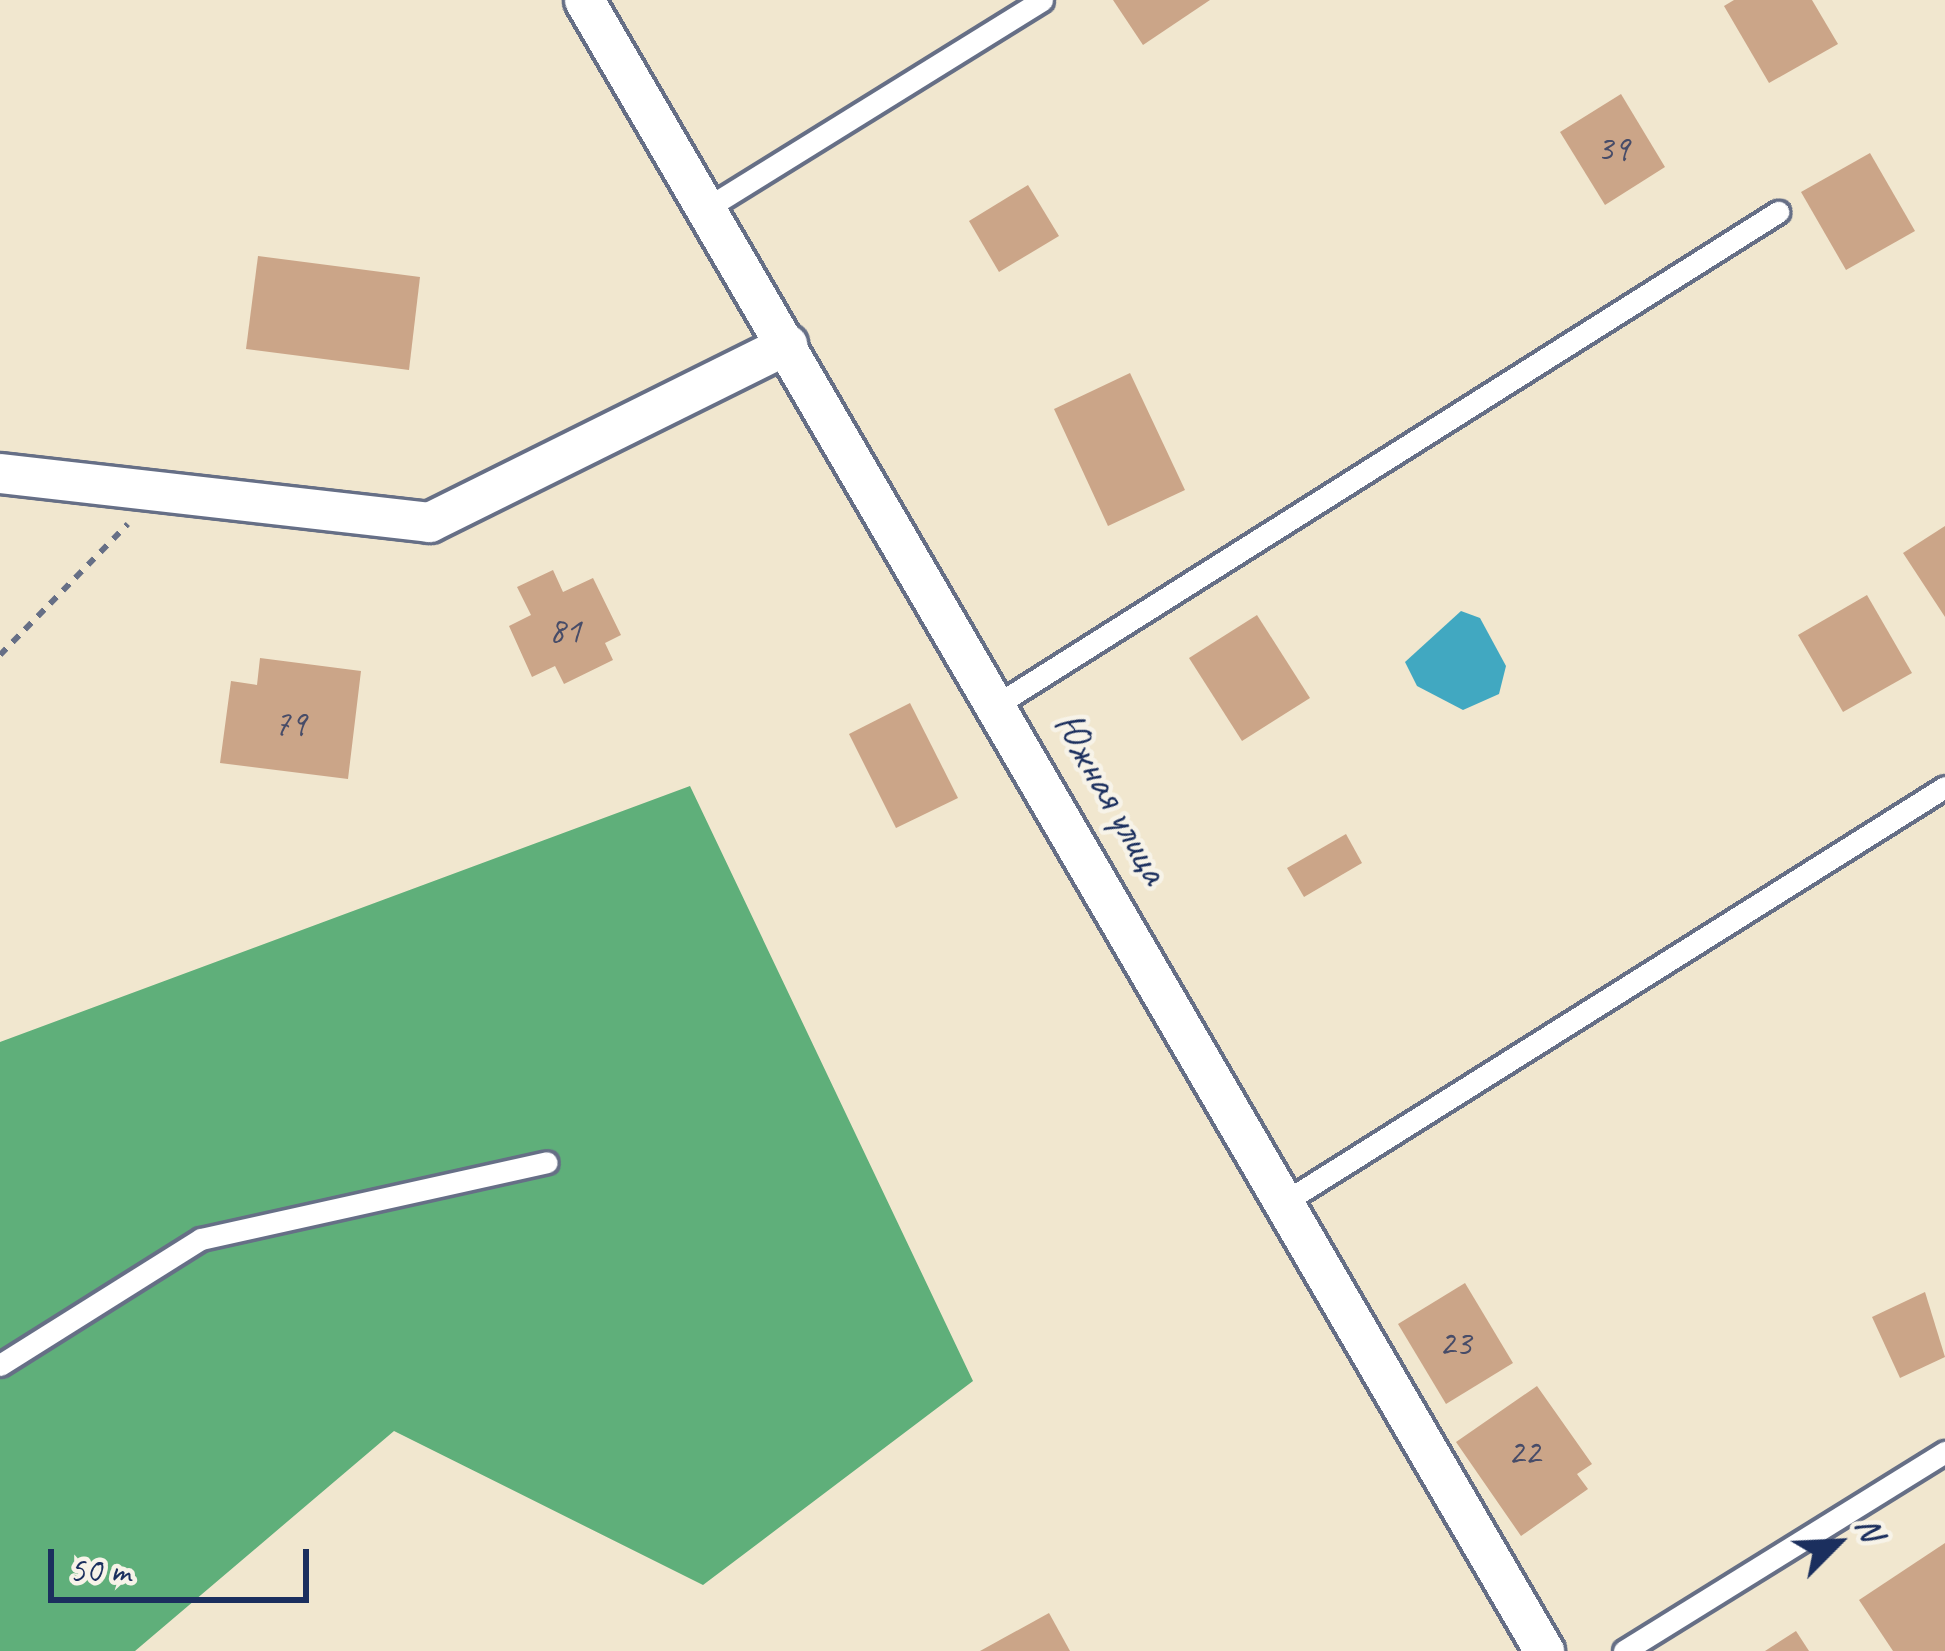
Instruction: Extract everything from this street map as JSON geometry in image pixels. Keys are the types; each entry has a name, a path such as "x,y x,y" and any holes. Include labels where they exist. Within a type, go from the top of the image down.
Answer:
{"street":[{"name":"Южная улица","path":"584,0 1001,702 1544,1651"},
{"path":"0,473 429,522 787,344"}],"lane":[{"path":"707,208 1042,0"},
{"path":"1001,702 1778,212"},
{"path":"1286,1201 1945,787"},
{"path":"0,1365 202,1239 547,1162"},
{"path":"1624,1651 1945,1452"}],"path":[{"path":"0,655 161,491"}],"green space":[{"path":"690,786 973,1381 703,1585 394,1431 135,1651 0,1651 0,1042"}],"water":[{"path":"1461,611 1480,618 1506,666 1499,694 1463,710 1417,686 1405,662"}],"building":[{"path":"1113,0 1210,0 1143,45"},
{"path":"1734,0 1812,0 1838,44 1769,83 1724,6"},
{"path":"1621,94 1665,167 1605,205 1560,132"},
{"path":"1870,153 1915,231 1846,270 1801,192"},
{"path":"1028,185 1059,236 999,272 969,221"},
{"path":"258,256 420,277 409,370 246,349"},
{"path":"1130,373 1185,490 1108,526 1054,409"},
{"path":"1945,526 1945,617 1903,553"},
{"path":"553,570 563,592 593,578 621,635 605,643 613,660 564,684 555,666 532,677 509,626 531,615 517,587"},
{"path":"1867,595 1912,673 1843,712 1798,635"},
{"path":"1257,615 1310,698 1242,741 1189,658"},
{"path":"260,658 361,671 348,779 220,763 231,681 257,685"},
{"path":"910,703 958,798 896,828 849,734"},
{"path":"1346,834 1362,863 1304,897 1287,868"},
{"path":"1465,1283 1513,1363 1446,1404 1398,1324"},
{"path":"1925,1292 1945,1357 1900,1378 1872,1317"},
{"path":"1537,1386 1592,1464 1577,1474 1588,1489 1521,1536 1456,1442"},
{"path":"1945,1543 1945,1651 1893,1651 1859,1600"},
{"path":"1049,1613 1070,1651 980,1651"},
{"path":"1796,1631 1809,1651 1765,1651"}]}
